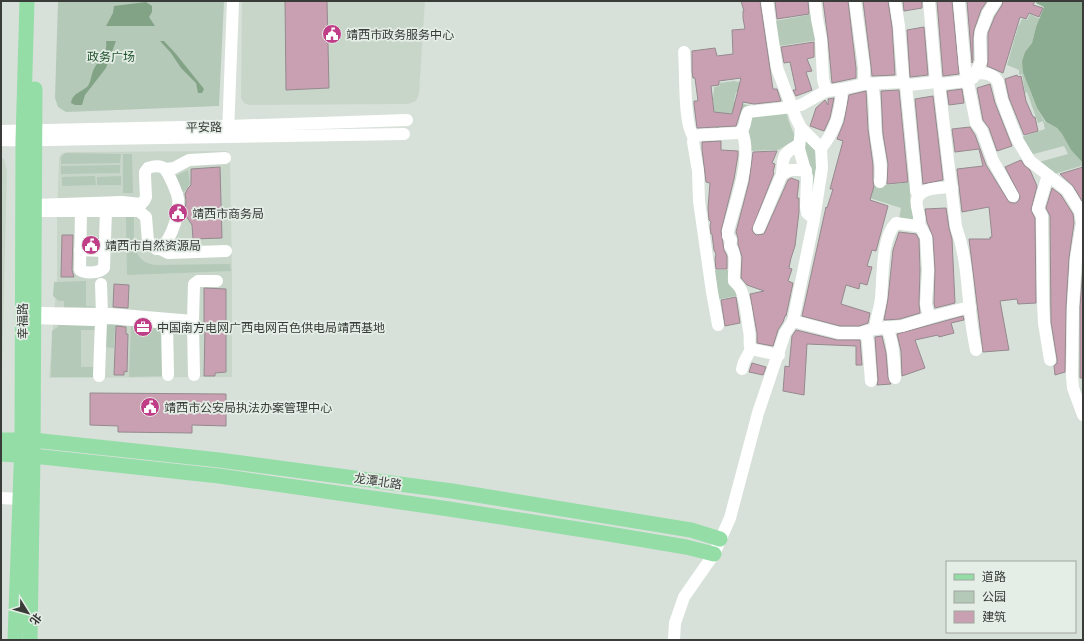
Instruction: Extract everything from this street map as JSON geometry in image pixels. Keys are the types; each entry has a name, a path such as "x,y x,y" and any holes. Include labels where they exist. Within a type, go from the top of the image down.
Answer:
{"main road":[{"name":"幸福路","path":"27,1 29,136 27,448 30,640"},
{"name":"幸福路","path":"15,640 19,499 27,448 34,316 34,208 29,136 36,1"},
{"path":"1,440 27,448"},
{"path":"1,454 27,448"},
{"name":"龙潭北路","path":"27,448 172,454 452,491 691,530 720,539"},
{"name":"龙潭北路","path":"27,448 449,509 686,547 714,554"}],"street":[{"path":"228,132 233,1"},
{"path":"767,1 778,68 796,118 801,128 821,148"},
{"path":"815,1 821,39 823,79 826,91"},
{"path":"855,1 864,67 868,84 876,103 876,135 881,165 880,182"},
{"path":"895,1 899,26 903,77 916,191 919,195"},
{"path":"929,1 956,227 965,262 976,350"},
{"path":"959,1 971,78 976,123 982,131 993,161 1013,196"},
{"path":"971,78 981,62 981,31 992,2"},
{"path":"684,52 687,116 691,132 694,137 693,142 698,171 699,201 718,325"},
{"path":"779,355 752,349 749,346 750,332 746,308 741,289 734,281 734,257 728,235 745,165 742,131 748,112 793,107 801,105 826,91 868,84 938,83 988,74 996,78 998,82 1006,112 1018,141 1030,161 1062,184 1072,196 1080,211 1081,233 1076,258 1073,307 1072,376 1073,388 1083,415"},
{"path":"674,640 675,623 684,597 714,554 730,518 758,413 779,355 785,333 792,321 814,219 822,168 821,148 835,127 839,116 842,89"},
{"name":"平安路","path":"1,131 29,136 79,139 228,132 407,120"},
{"path":"759,228 782,174 785,155 798,145 801,138 801,128"},
{"path":"694,137 700,134 733,134 742,131"},
{"name":"平安路","path":"228,132 404,134"},
{"name":"平安路","path":"1,140 29,136"},
{"path":"798,145 806,170 807,214 814,219"},
{"path":"165,169 174,168 189,160 225,158"},
{"path":"34,208 122,202 141,204 146,198 145,172 152,166 162,166 178,195 178,214 168,241 160,249"},
{"path":"782,174 792,170 806,170"},
{"path":"1048,175 1038,209 1042,216 1044,323 1050,360"},
{"path":"929,317 926,304 928,270 926,237 919,224 920,221 916,208 916,202 919,195 930,189 952,188"},
{"path":"34,208 81,211 139,212 146,217 148,241 156,249 160,249 168,253 226,251"},
{"path":"81,211 80,270 84,272 100,271 104,268 106,211"},
{"path":"871,381 868,342 876,330 881,300 883,256 890,232 896,223 916,226 919,224"},
{"path":"80,250 104,251"},
{"path":"194,375 194,284 198,281 217,281"},
{"path":"99,376 101,284"},
{"path":"792,321 839,333 902,326 929,317 970,307"},
{"path":"34,316 101,317 193,323"},
{"path":"101,317 167,323 193,323"},
{"path":"167,323 168,375"},
{"path":"876,330 889,332 893,348 895,378"},
{"path":"742,369 744,362 752,349"},
{"path":"1,498 19,499"}],"shaded area":[{"name":"靖西市政务服务中心","path":"242,1 425,1 419,94 416,101 408,104 249,105 244,103 241,98"},
{"path":"1037,1 1083,1 1083,163 1071,150 1057,128 1046,122 1037,108 1023,72 1022,61 1025,52 1032,43 1036,27 1044,7 1036,3"},
{"path":"146,2 152,6 152,12 149,17 155,26 106,26 113,13 114,6"},
{"path":"106,41 116,41 106,68 85,95 82,105 75,105 71,103 75,95 88,86 95,67 106,50"},
{"path":"160,41 164,41 176,54 204,89 202,93 198,93 196,83 181,68 171,53"},
{"path":"227,151 230,158 232,377 49,378 57,277 57,214 59,158 61,154 68,152"},
{"path":"1,157 4,159 7,170 1,413"}],"green space":[{"name":"政务广场","path":"58,1 224,1 219,106 66,112 58,107 55,98"},
{"path":"813,14 819,40 779,46 775,21"},
{"path":"1030,14 1040,19 1036,27 1032,43 1025,52 1022,61 1029,88 1037,108 1045,122 1057,128 1071,150 1083,163 1083,167 1081,166 1054,174 1039,162 1068,154 1064,146 1030,155 1019,138 1045,129 1043,121 1038,123 1027,92 1025,93 1022,74 1019,75 1019,70 1007,65 1018,27 1022,19 1027,20"},
{"path":"734,81 743,83 742,92 736,92 734,101 750,106 743,114 726,113 725,123 719,124 719,131 716,131 713,99 714,87 720,86 720,83"},
{"path":"787,113 795,135 795,140 778,150 747,151 748,122 751,116"},
{"path":"807,139 815,148 817,159 813,197 804,143"},
{"path":"65,153 121,154 120,163 61,164 61,157"},
{"path":"123,154 132,154 133,193 123,193"},
{"path":"120,165 120,173 61,174 61,166"},
{"path":"188,170 190,184 184,192 179,191 173,177"},
{"path":"95,176 96,185 62,186 62,177"},
{"path":"121,176 121,185 97,185 97,177"},
{"path":"912,182 910,197 912,220 899,219 901,208 857,194 860,183 875,186 876,184 882,187 885,185"},
{"path":"126,217 134,217 135,248 142,260 157,265 230,264 231,271 127,275"},
{"path":"714,270 732,270 741,295 716,300"},
{"path":"86,281 86,306 97,307 97,309 64,312 64,301 59,301 53,296 54,282"},
{"path":"59,321 95,325 96,330 81,330 81,367 96,367 95,377 51,377 52,331 58,327"},
{"path":"108,322 121,324 122,326 115,327 114,348 104,347 105,328"},
{"path":"131,325 161,326 165,376 129,377"}],"building":[{"path":"285,1 327,1 329,88 286,90"},
{"path":"741,1 760,1 773,89 777,89 781,101 754,104 743,102 736,126 697,128 694,101 698,101 695,78 693,78 692,71 692,51 715,48 717,56 733,54 732,30 745,29 743,18 744,11","holes":["741,78 732,114 714,112 711,86 719,85 719,81"]},
{"path":"775,1 808,1 809,14 777,19"},
{"path":"823,1 848,1 856,78 832,83"},
{"path":"863,1 888,1 892,27 895,75 872,76"},
{"path":"903,1 922,1 922,8 904,11"},
{"path":"937,1 952,1 959,74 943,76"},
{"path":"967,1 987,1 981,10 974,30 972,63"},
{"path":"1003,1 1035,1 1033,5 1043,8 1039,17 1029,13 1026,19 1020,17 1003,73 987,66 988,33"},
{"path":"924,27 928,75 910,77 907,30"},
{"path":"814,42 814,57 807,59 812,71 806,72 812,90 796,96 793,90 796,90 790,62 784,63 781,47"},
{"path":"1017,75 1018,77 1021,76 1026,101 1033,117 1035,117 1038,131 1024,135 1009,98 1005,79"},
{"path":"990,84 995,103 1012,146 997,151 989,128 983,120 977,88"},
{"path":"962,89 964,103 949,105 947,91"},
{"path":"899,90 908,182 887,184 888,164 883,134 881,91"},
{"path":"866,91 874,186 870,200 888,206 876,251 872,250 867,266 872,267 867,285 860,283 859,289 846,285 841,304 870,313 868,323 859,326 840,326 802,316 826,207 827,208 833,189 830,189 843,141 837,139 844,122 849,95"},
{"path":"933,96 943,180 923,184 915,99"},
{"path":"834,98 830,118 824,131 810,126 816,108 825,100 828,105 828,99"},
{"path":"970,127 975,135 986,165 1009,202 1016,203 1020,196 1005,167 1021,160 1030,170 1037,186 1031,210 1035,218 1036,303 1018,304 1017,299 1000,301 1009,350 983,352 969,239 990,239 990,237 992,237 989,207 962,212 957,169 983,166 979,149 955,152 952,129"},
{"path":"721,141 721,150 738,151 734,179 721,231 724,250 727,256 727,269 716,269 716,254 711,234 711,222 709,220 708,208 710,183 706,182 702,149 702,142"},
{"path":"777,151 772,163 775,164 774,173 752,229 756,235 764,234 788,180 791,178 799,181 797,198 799,198 799,212 795,246 789,268 792,269 788,281 793,283 786,316 778,330 773,346 757,343 757,333 750,294 764,291 747,285 741,278 742,257 736,232 749,182 753,152"},
{"path":"220,167 222,238 193,239 192,225 185,214 185,194 191,185 191,169"},
{"path":"1083,167 1082,201 1073,186 1060,174"},
{"path":"1052,188 1061,195 1073,214 1074,223 1069,258 1066,307 1065,372 1055,375 1054,366 1057,363 1057,359 1051,322 1050,216 1046,208"},
{"path":"946,208 952,239 955,303 935,308 933,237 927,222 925,209"},
{"path":"899,232 916,234 919,239 920,313 900,319 884,320 888,299 893,250"},
{"path":"62,235 73,235 72,270 74,277 61,277"},
{"path":"1083,266 1083,378 1080,378 1080,307"},
{"path":"114,284 129,285 128,308 113,307"},
{"path":"204,288 226,289 226,372 215,373 215,376 204,376"},
{"path":"736,297 740,323 725,326 721,300"},
{"path":"963,316 964,320 951,323 954,333 939,337 938,335 915,340 925,368 902,376 901,351 897,334"},
{"path":"116,326 126,327 126,334 128,334 127,372 124,371 124,375 114,375"},
{"path":"796,330 837,340 860,340 862,365 856,365 856,346 807,344 804,395 783,391 785,366 789,367 792,336"},
{"path":"882,336 886,353 888,378 891,384 877,385 878,380 875,337"},
{"path":"752,363 766,367 763,375 749,372"},
{"path":"90,393 226,394 226,426 192,425 192,433 118,432 118,426 90,425"}],"place":[{"name":"靖西市政务服务中心","path":"332,34"},
{"name":"靖西市商务局","path":"178,213"},
{"name":"靖西市自然资源局","path":"91,245"},
{"name":"中国南方电网广西电网百色供电局靖西基地","path":"143,327"},
{"name":"靖西市公安局执法办案管理中心","path":"150,407"}]}
